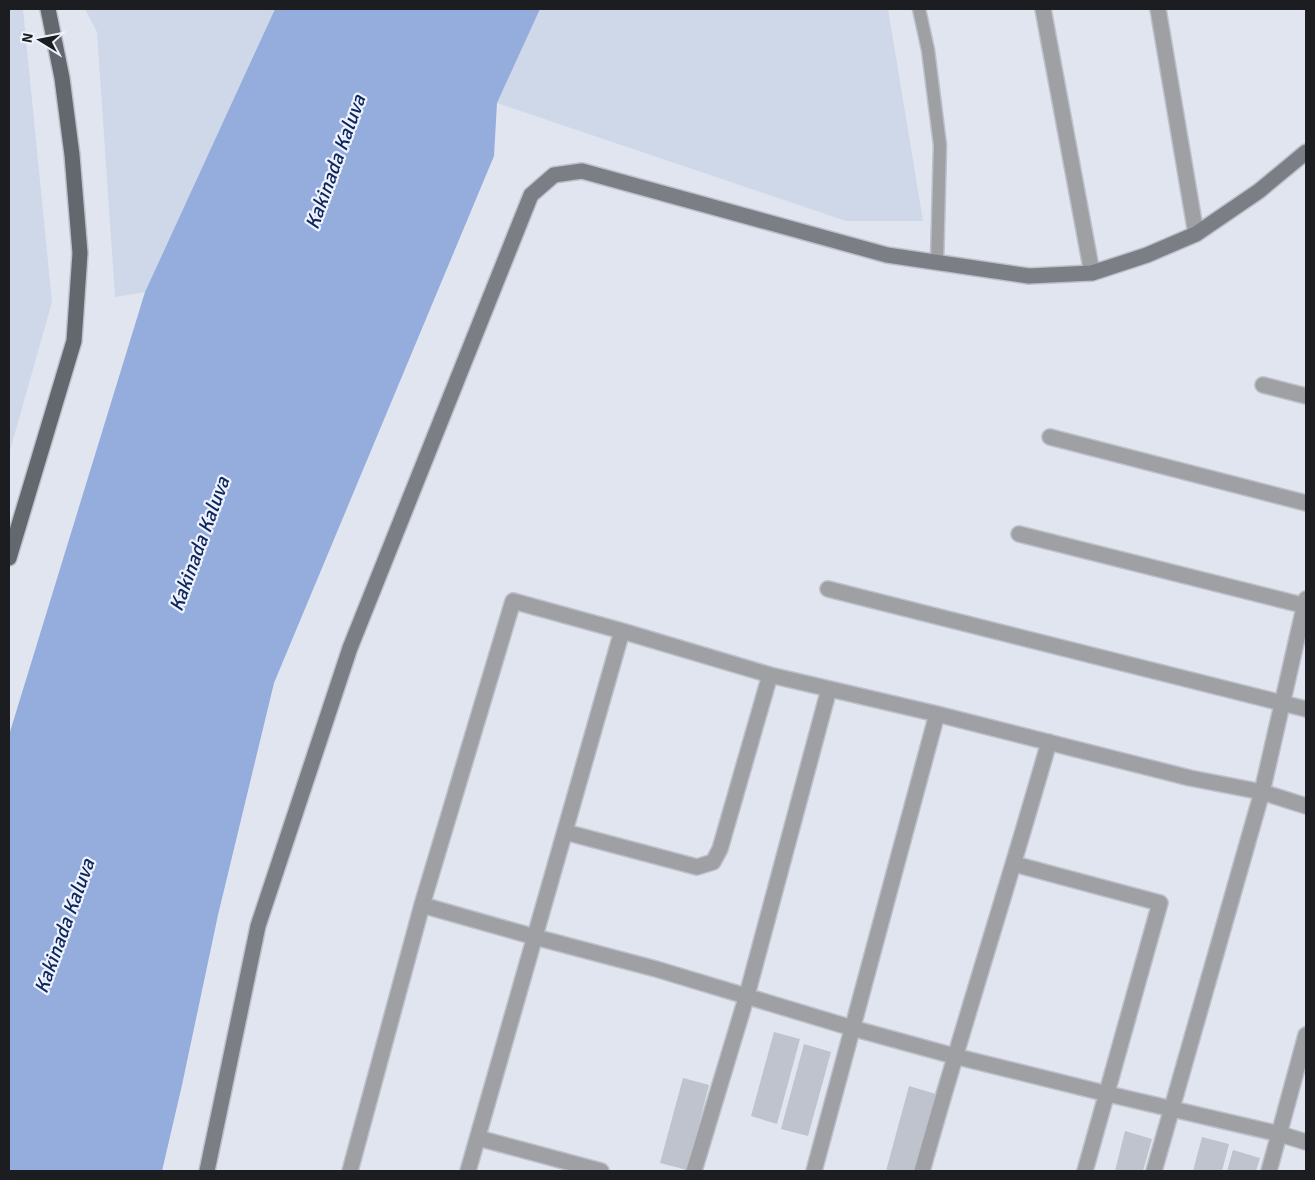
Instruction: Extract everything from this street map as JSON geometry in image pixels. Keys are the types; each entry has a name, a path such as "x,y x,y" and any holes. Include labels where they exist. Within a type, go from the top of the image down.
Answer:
{"main road":[{"path":"9,558 74,341 80,253 71,145 62,78 48,9"}],"street":[{"path":"1043,9 1092,273"},
{"path":"1158,9 1196,234"},
{"path":"207,1171 258,926 350,648 532,195 554,175 582,171 888,255 1029,276 1092,273 1147,255 1196,234 1260,191 1306,152"},
{"path":"1263,385 1306,396"},
{"path":"1050,436 1306,503"},
{"path":"1019,534 1306,603 1262,792 1154,1171"},
{"path":"828,588 1282,702 1306,710"},
{"path":"350,1171 422,905 513,601 770,675 937,714 1190,778 1262,792 1306,806"},
{"path":"468,1171 622,631"},
{"path":"565,832 697,867 713,862 720,849 770,675"},
{"path":"694,1171 747,995 829,688"},
{"path":"814,1171 937,714"},
{"path":"922,1171 954,1056 1014,864 1048,742"},
{"path":"1014,864 1160,903 1085,1171"},
{"path":"422,905 535,937 656,968 852,1028 954,1056 1280,1134 1306,1142"},
{"path":"1269,1171 1306,1035"},
{"path":"478,1138 601,1171"}],"lane":[{"path":"919,9 928,50 940,145 937,263"}],"shaded area":[{"path":"9,9 23,9 52,302 9,454"},
{"path":"85,9 275,9 145,292 115,297 97,32"},
{"path":"540,9 888,9 923,221 846,221 497,103"}],"water":[{"name":"Kakinada Kaluva","path":"275,9 540,9 497,103 494,156 274,683 218,915 162,1171 9,1171 9,735 145,292"}],"building":[{"path":"774,1032 800,1039 777,1124 751,1116"},
{"path":"804,1044 831,1052 808,1136 781,1129"},
{"path":"683,1078 709,1085 687,1170 660,1163"},
{"path":"909,1086 936,1094 915,1171 886,1171"},
{"path":"1125,1131 1152,1139 1143,1171 1115,1171"},
{"path":"1202,1137 1229,1144 1222,1171 1193,1171"},
{"path":"1233,1150 1260,1158 1256,1171 1227,1171"}]}
